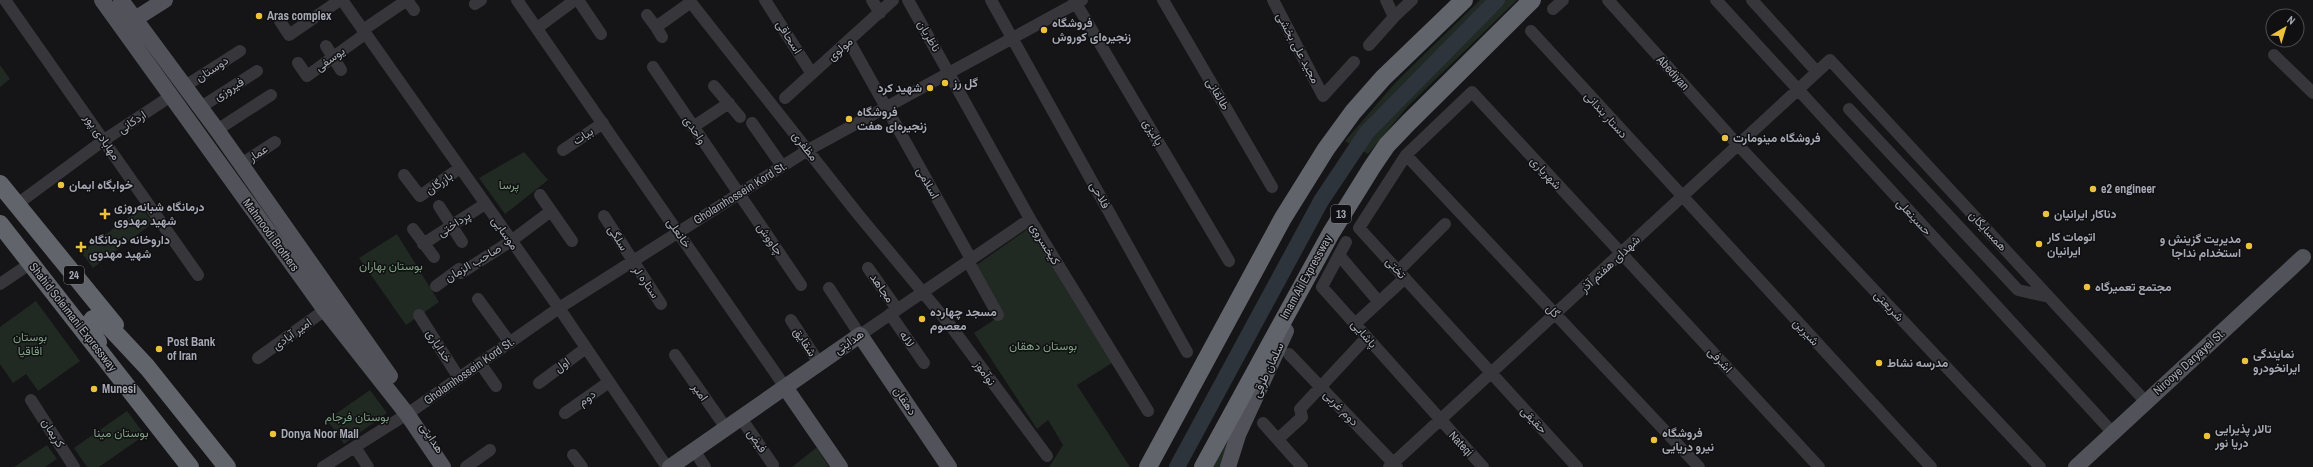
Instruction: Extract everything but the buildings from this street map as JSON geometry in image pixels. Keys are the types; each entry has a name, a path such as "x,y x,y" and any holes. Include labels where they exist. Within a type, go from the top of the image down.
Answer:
{"highway":[{"path":"1148,467 1283,218 1326,149 1353,112 1383,78 1464,0"},
{"name":"Imam Ali Expressway","path":"1204,467 1351,198 1387,146 1532,0"},
{"name":"24","path":"0,184 53,248 227,467"},
{"name":"Shahid Soleimani Expressway","path":"0,224 128,390 190,467"},
{"path":"31,263 62,300 69,303 74,302 78,298 79,292 53,248"},
{"path":"128,390 90,330 90,323 93,319 103,320 147,367"}],"main road":[{"name":"Mahmoodi Brothers","path":"102,0 325,310 410,412"},
{"name":"Mahmoodi Brothers","path":"121,0 201,107 241,164 410,412 443,467"},
{"path":"121,0 137,8 159,4"},
{"path":"135,20 159,4"},
{"path":"171,96 185,86"},
{"name":"Nirooye Daryayei St.","path":"2076,467 2303,258"},
{"name":"سلمان طرقی","path":"1228,467 1238,436 1288,326 1310,273"},
{"name":"هدایتی","path":"669,467 860,335"},
{"name":"دهقان","path":"860,335 949,467"},
{"name":"خانعلی","path":"785,386 840,467"},
{"name":"هدایتی","path":"410,412 450,467"}],"street":[{"name":"مهابادی پور","path":"5,0 198,275"},
{"path":"280,21 289,35 341,0"},
{"name":"موسایی","path":"341,0 559,308 669,467"},
{"path":"407,0 414,10"},
{"name":"یوسفی","path":"298,63 309,79 364,32 407,0"},
{"name":"خانعلی","path":"517,0 785,386"},
{"path":"537,28 576,0 601,34"},
{"name":"اسحاقی","path":"765,0 812,74"},
{"path":"872,0 880,13"},
{"name":"مولوی","path":"785,98 893,0"},
{"name":"ناظریان","path":"908,0 950,72"},
{"name":"فلاحی","path":"991,0 1188,352"},
{"name":"طالقانی","path":"1163,0 1272,187"},
{"name":"مجید علی بخشی","path":"1273,0 1323,96 1354,62"},
{"path":"1386,0 1394,17"},
{"path":"1369,45 1394,17 1412,0"},
{"path":"1553,9 1563,0"},
{"name":"Abediyan","path":"1608,0 1738,145"},
{"name":"حسینعلی","path":"1716,0 2112,433"},
{"path":"1752,0 1817,72"},
{"path":"647,15 659,32 690,1"},
{"name":"مظفری","path":"690,1 921,292"},
{"name":"Gholamhossein Kord St.","path":"325,466 410,412 559,308 782,166 808,150 1077,1"},
{"name":"پالیزی","path":"1077,1 1229,261"},
{"name":"دستار بندانی","path":"1531,32 1682,198"},
{"name":"اسلامی","path":"849,41 998,315"},
{"path":"326,46 341,70"},
{"name":"دوستان","path":"185,86 240,51"},
{"path":"2274,55 2313,93"},
{"name":"شهدای هفتم آذر","path":"1393,466 1440,420 1830,60"},
{"name":"همسایگان","path":"1830,60 2146,402"},
{"name":"واحدی","path":"652,67 738,194"},
{"name":"فیروزی","path":"201,107 257,71"},
{"name":"کیخسروی","path":"950,72 1030,219 1148,411"},
{"path":"714,86 740,117"},
{"name":"شهریاری","path":"1406,155 1472,92 1621,254"},
{"path":"217,130 271,95"},
{"name":"اردکانی","path":"16,205 104,140 171,96"},
{"path":"693,127 729,103"},
{"path":"1849,109 2018,290 2049,297"},
{"name":"بیات","path":"564,150 603,123"},
{"path":"752,123 782,166"},
{"name":"عمار","path":"241,164 275,142"},
{"name":"شریعتی","path":"1738,145 2040,467"},
{"name":"تختی","path":"1406,155 1360,228 1490,374"},
{"name":"گل","path":"1406,155 1699,467"},
{"name":"بازرگان","path":"404,175 420,196 460,168"},
{"name":"چاووش","path":"738,194 801,285"},
{"path":"540,195 572,241"},
{"name":"شیرین","path":"1682,198 1931,467"},
{"name":"پرداختی","path":"423,244 485,204"},
{"path":"439,206 462,242"},
{"name":"صاحب الزمان","path":"436,286 459,269 462,273 511,241 551,211"},
{"name":"سلگی","path":"604,216 632,261"},
{"name":"هدایتی","path":"860,335 1030,219"},
{"path":"1355,324 1379,302 1445,224"},
{"path":"413,229 434,257"},
{"name":"پاشایی","path":"1346,242 1322,287 1440,420"},
{"path":"1339,254 1379,302"},
{"name":"اشرفی","path":"1621,254 1819,467"},
{"name":"ستاره لر","path":"632,261 661,304"},
{"path":"0,284 31,263"},
{"name":"مجاهد","path":"868,268 894,311"},
{"path":"829,288 860,335"},
{"name":"نوآموز","path":"921,292 950,325 1046,456"},
{"path":"478,299 510,343"},
{"name":"امیر آبادی","path":"258,358 325,310"},
{"name":"لاله","path":"894,311 924,364"},
{"name":"خدایاری","path":"419,315 459,378"},
{"name":"شقایق","path":"791,320 819,363"},
{"path":"1278,439 1302,417 1300,409 1320,386 1367,338"},
{"name":"اول","path":"539,382 586,348"},
{"name":"دوم غربی","path":"1289,354 1393,466"},
{"name":"امیر","path":"675,355 726,428"},
{"path":"480,363 496,386"},
{"name":"حقیقی","path":"1490,374 1577,467"},
{"name":"دوم","path":"565,413 609,382"},
{"name":"کریمان","path":"31,400 74,467"},
{"name":"فیض","path":"741,418 773,465"},
{"name":"Nateqi","path":"1440,420 1483,467"},
{"path":"1263,423 1302,467"},
{"path":"355,447 368,467"},
{"path":"466,467 490,450"},
{"path":"694,450 705,467"},
{"path":"573,455 582,467"}],"green space":[{"path":"1480,0 1517,0 1408,106 1368,154 1345,141 1396,82"},
{"path":"0,65 10,79 0,87"},
{"name":"پرسا","path":"524,152 548,180 505,214 479,178"},
{"path":"142,208 153,223 93,268 81,252"},
{"name":"بوستان دهقان","path":"1032,226 1112,363 1077,385 1130,467 1049,467 1063,445 1048,420 1037,429 974,333 1003,314 975,266"},
{"name":"بوستان بهاران","path":"397,234 439,302 406,325 359,258"},
{"name":"بوستان اقاقیا","path":"36,301 80,361 38,391 26,374 13,383 0,364 0,327"},
{"name":"بوستان فرجام","path":"370,390 387,413 344,444 327,420"},
{"name":"بوستان مینا","path":"127,411 145,435 99,467 87,467 74,448"},
{"path":"1232,425 1223,467 1211,467"},
{"path":"47,445 57,459 45,467 14,467"},
{"path":"816,448 829,467 792,467"}],"waterway":[{"path":"1177,467 1321,201 1367,132 1497,0"}],"place":[{"name":"Aras complex","path":"259,16"},
{"name":"فروشگاه زنجیره‌ای کوروش","path":"1044,30"},
{"name":"گل رز","path":"945,83"},
{"name":"شهید کرد","path":"930,88"},
{"name":"فروشگاه زنجیره‌ای هفت","path":"849,119"},
{"name":"فروشگاه مینومارت","path":"1725,138"},
{"name":"خوابگاه ایمان","path":"61,185"},
{"name":"e2 engineer","path":"2093,189"},
{"name":"درمانگاه شبانه‌روزی شهید مهدوی","path":"105,214"},
{"name":"دناکار ایرانیان","path":"2046,214"},
{"name":"اتومات کار ایرانیان","path":"2039,244"},
{"name":"مدیریت گزینش و استخدام نداجا","path":"2249,246"},
{"name":"داروخانه درمانگاه شهید مهدوی","path":"81,247"},
{"name":"مجتمع تعمیرگاه","path":"2087,287"},
{"name":"مسجد چهارده معصوم","path":"922,319"},
{"name":"Post Bank of Iran","path":"159,349"},
{"name":"نمایندگی ایرانخودرو","path":"2245,361"},
{"name":"مدرسه نشاط","path":"1879,363"},
{"name":"Munesi","path":"94,389"},
{"name":"Donya Noor Mall","path":"273,434"},
{"name":"تالار پذیرایی دریا نور","path":"2207,436"},
{"name":"فروشگاه نیرو دریایی","path":"1654,440"}]}
